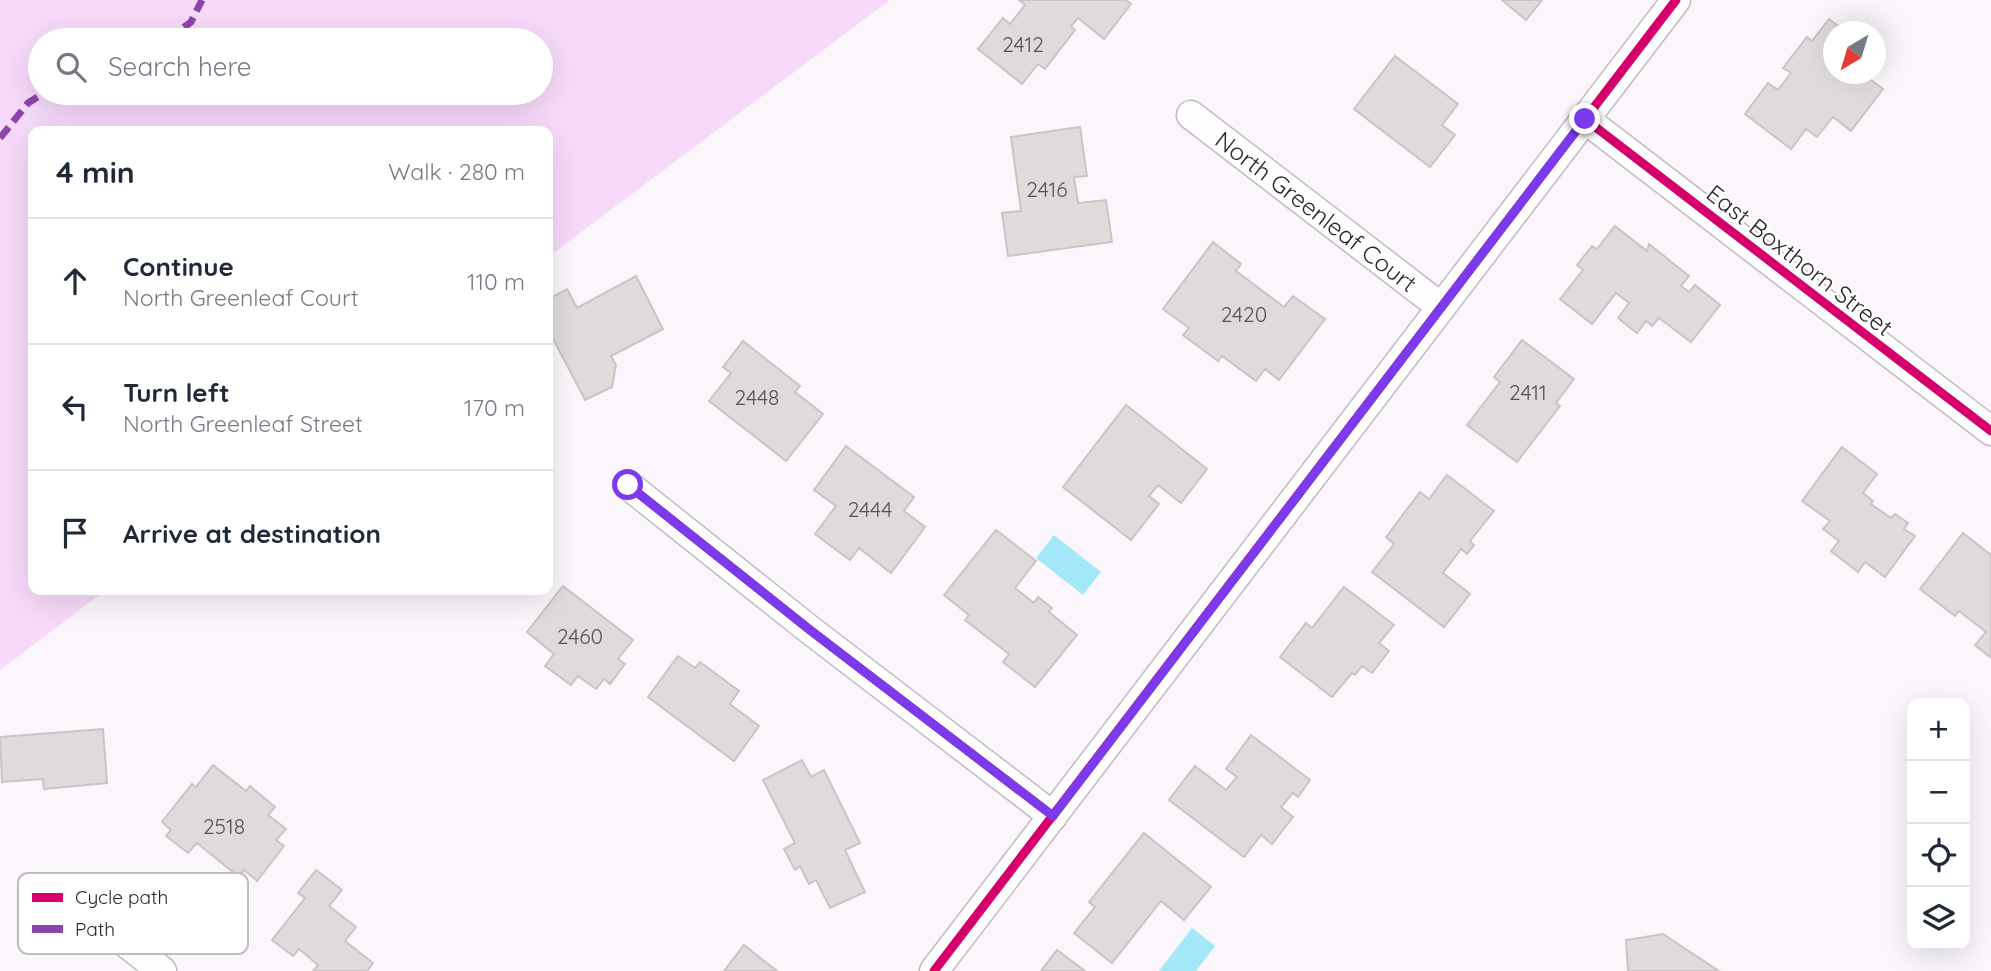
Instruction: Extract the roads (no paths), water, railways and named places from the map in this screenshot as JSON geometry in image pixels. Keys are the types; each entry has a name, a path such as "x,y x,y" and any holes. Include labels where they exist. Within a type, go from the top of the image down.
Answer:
{"street":[{"path":"934,971 1676,0"},
{"name":"North Greenleaf Court","path":"1191,115 1441,307"},
{"name":"East Boxthorn Street","path":"1585,119 1991,431"},
{"path":"628,485 810,630 1053,816"},
{"path":"140,954 162,971"}],"water":[{"path":"1054,535 1101,572 1083,595 1036,558"},
{"path":"1192,928 1215,946 1196,971 1159,971"}]}
